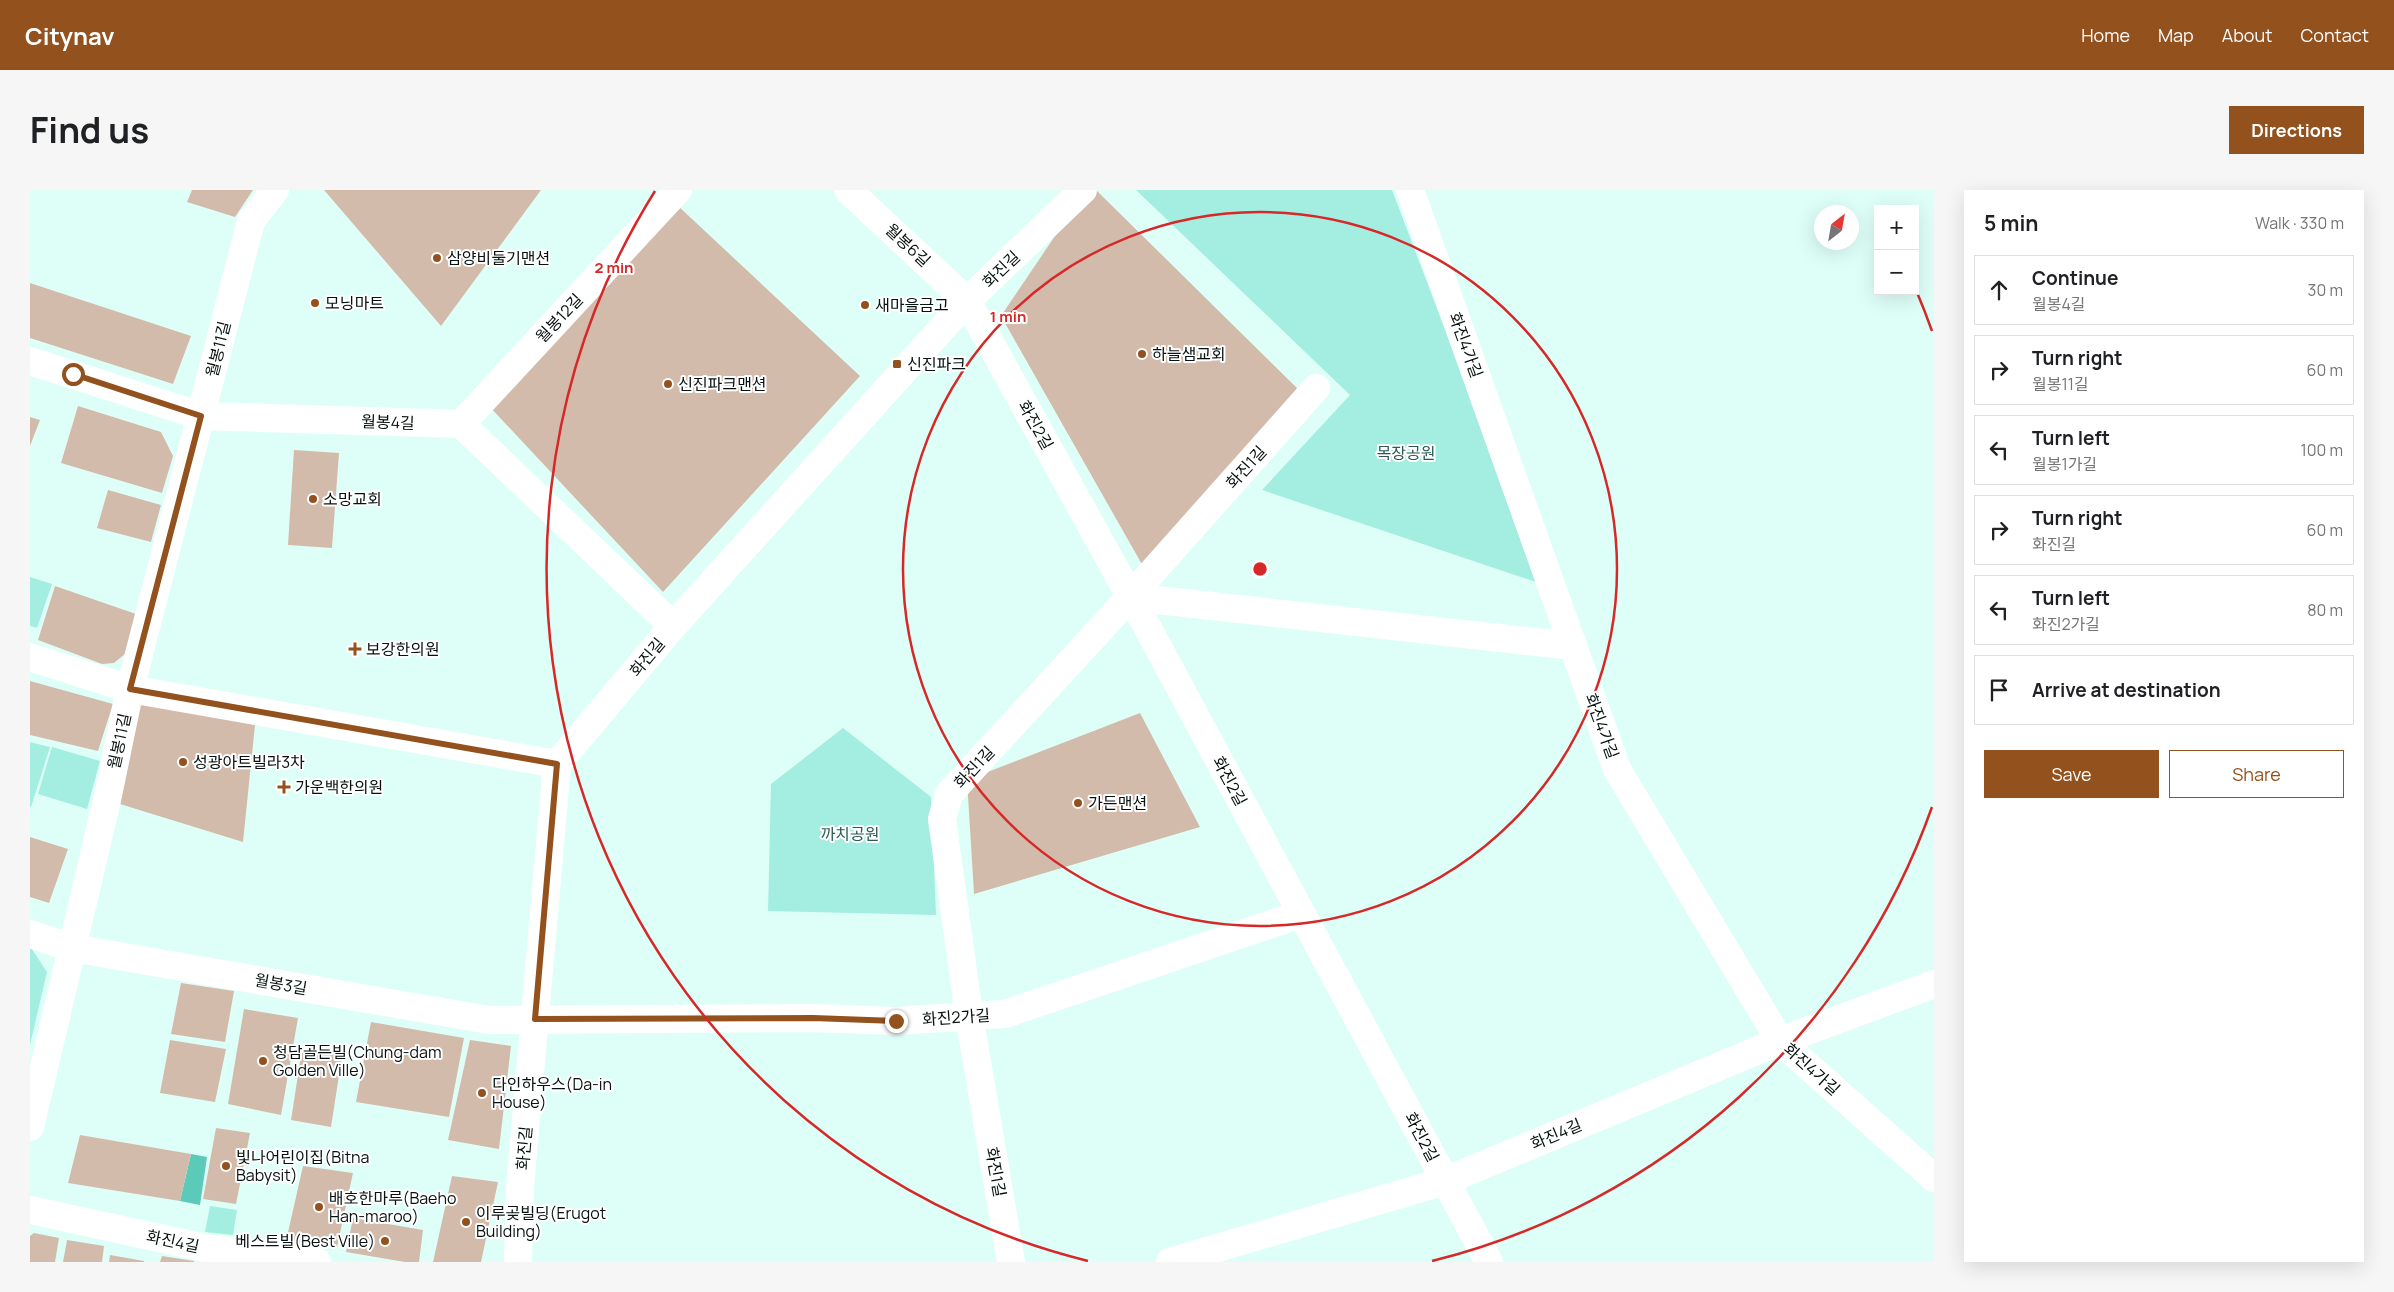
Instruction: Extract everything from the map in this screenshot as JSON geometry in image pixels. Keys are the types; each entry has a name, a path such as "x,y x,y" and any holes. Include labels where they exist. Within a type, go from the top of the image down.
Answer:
{"street":[{"name":"월봉11길","path":"30,1127 130,689 251,221 275,190"},
{"name":"월봉12길","path":"461,424 678,190"},
{"name":"월봉6길","path":"848,190 968,301"},
{"name":"화진길","path":"518,1262 520,1187 557,764 673,626 968,301 1083,190"},
{"name":"화진4가길","path":"1410,190 1617,769 1780,1041 1934,1178"},
{"name":"화진2길","path":"968,301 1489,1262"},
{"name":"월봉4길","path":"30,361 201,416 461,424"},
{"name":"화진1길","path":"1011,1262 969,1015 942,819 949,794 1130,597 1316,388"},
{"path":"461,424 673,626"},
{"path":"1130,597 1573,646"},
{"path":"30,657 130,689 557,764"},
{"name":"화진2가길","path":"535,1019 813,1018 896,1021 1005,1014 1301,914"},
{"name":"월봉3길","path":"30,934 72,948 489,1020 535,1019"},
{"name":"화진4길","path":"1170,1262 1445,1181 1780,1041 1934,984"},
{"name":"화진4길","path":"30,1210 205,1248 317,1262"}],"green space":[{"name":"목장공원","path":"1136,190 1392,190 1542,584 1262,490 1350,395"},
{"path":"30,577 52,584 37,628 30,626"},
{"name":"까치공원","path":"843,728 931,797 936,915 768,911 771,784"},
{"path":"30,742 50,747 31,807 30,807"},
{"path":"52,747 100,761 87,809 38,794"},
{"path":"30,946 47,972 30,1045"},
{"path":"191,1154 207,1157 200,1205 180,1201"},
{"path":"210,1206 237,1210 233,1235 205,1232"}],"building":[{"path":"192,190 253,190 235,217 187,202"},
{"name":"삼양비둘기맨션","path":"324,190 541,190 441,326"},
{"name":"신진파크맨션","path":"661,190 860,376 663,592 475,391"},
{"name":"하늘샘교회","path":"1086,190 1096,190 1301,392 1148,575 1001,316"},
{"path":"30,283 191,336 173,384 30,338"},
{"path":"78,406 161,432 173,456 162,493 61,463"},
{"path":"30,417 40,420 30,446"},
{"name":"소망교회","path":"294,450 339,453 332,548 288,545"},
{"path":"108,490 161,505 151,542 97,528"},
{"path":"55,586 136,614 126,653 114,663 102,664 38,640"},
{"path":"30,681 113,704 98,751 30,735"},
{"name":"성광아트빌라3차","path":"129,698 255,725 243,842 107,800"},
{"name":"가든맨션","path":"1140,713 1200,827 974,894 967,780"},
{"path":"30,837 68,849 49,903 30,897"},
{"path":"181,983 234,991 225,1042 171,1034"},
{"name":"청담골든빌(Chung-dam Golden Ville)","path":"244,1009 298,1018 281,1115 228,1104"},
{"path":"371,1022 464,1038 449,1117 356,1102"},
{"path":"170,1040 226,1049 215,1102 160,1093"},
{"name":"다인하우스(Da-in House)","path":"470,1040 511,1046 499,1149 448,1140"},
{"path":"302,1049 342,1056 331,1127 291,1120"},
{"name":"빛나어린이집(Bitna Babysit)","path":"216,1128 250,1133 236,1204 203,1199"},
{"path":"80,1135 191,1154 180,1201 68,1183"},
{"name":"배호한마루(Baeho Han-maroo)","path":"303,1166 353,1173 337,1247 286,1241"},
{"name":"이루곶빌딩(Erugot Building)","path":"452,1176 498,1182 481,1262 433,1262"},
{"name":"베스트빌(Best Ville)","path":"353,1218 423,1230 419,1262 405,1262 346,1252"},
{"path":"34,1233 59,1238 55,1262 30,1262 30,1236"},
{"path":"67,1240 104,1246 102,1262 63,1262"},
{"path":"110,1255 144,1261 144,1262 109,1262"},
{"path":"162,1256 194,1261 194,1262 160,1262"}],"place":[{"name":"삼양비둘기맨션","path":"437,258"},
{"name":"모닝마트","path":"315,303"},
{"name":"새마을금고","path":"865,305"},
{"name":"하늘샘교회","path":"1142,354"},
{"name":"신진파크","path":"897,364"},
{"name":"신진파크맨션","path":"668,384"},
{"name":"소망교회","path":"313,499"},
{"name":"보강한의원","path":"355,649"},
{"name":"성광아트빌라3차","path":"183,762"},
{"name":"가운백한의원","path":"284,787"},
{"name":"가든맨션","path":"1078,803"},
{"name":"청담골든빌(Chung-dam Golden Ville)","path":"263,1061"},
{"name":"다인하우스(Da-in House)","path":"482,1093"},
{"name":"빛나어린이집(Bitna Babysit)","path":"226,1166"},
{"name":"배호한마루(Baeho Han-maroo)","path":"319,1207"},
{"name":"이루곶빌딩(Erugot Building)","path":"466,1222"},
{"name":"베스트빌(Best Ville)","path":"385,1241"}],"route":[{"path":"73,374 201,416 130,689 557,764 535,1019 813,1018 896,1021"}]}
